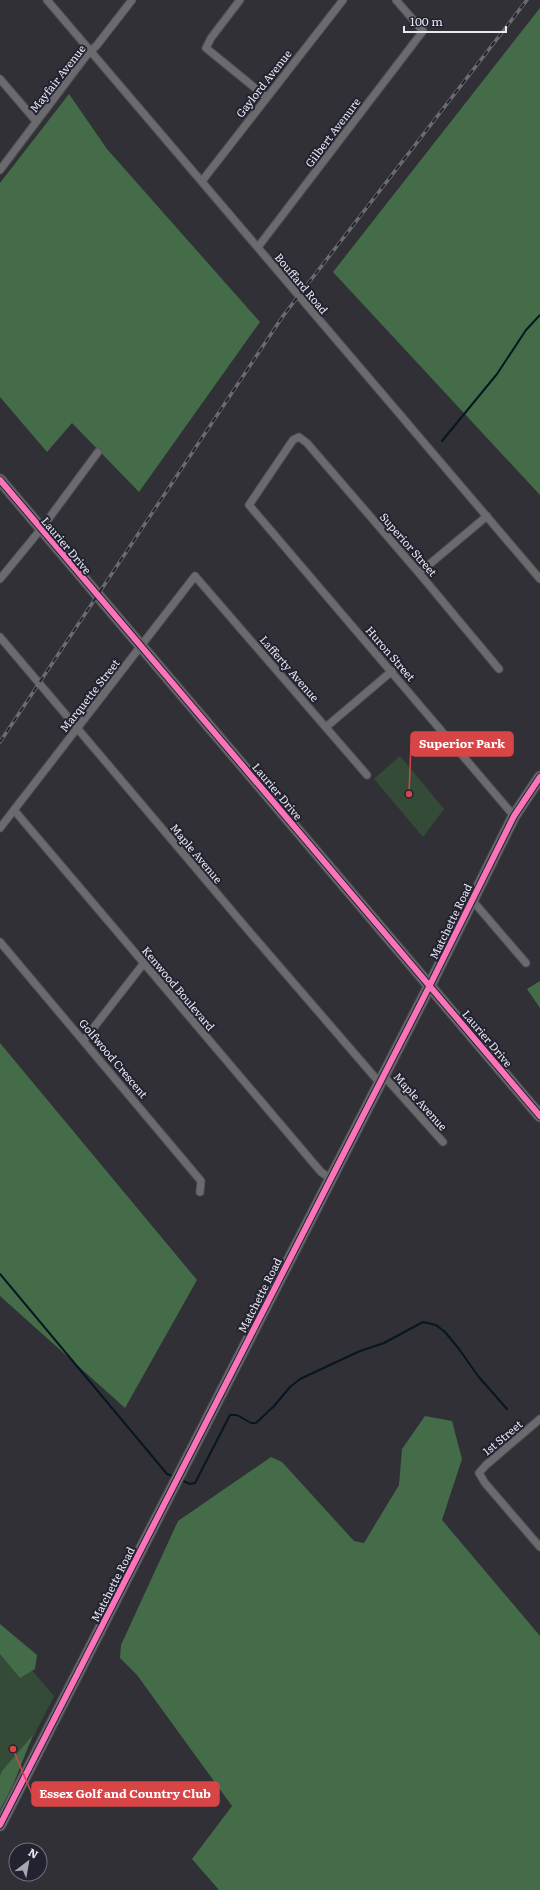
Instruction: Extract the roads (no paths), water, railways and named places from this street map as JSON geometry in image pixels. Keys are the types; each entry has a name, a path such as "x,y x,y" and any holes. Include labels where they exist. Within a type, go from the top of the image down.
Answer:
{"street":[{"name":"Bouffard Road","path":"47,0 540,580"},
{"name":"Mayfair Avenue","path":"0,170 36,121 132,0"},
{"path":"240,0 211,38 206,48 266,97"},
{"name":"Gaylord Avenue","path":"202,181 343,0"},
{"name":"Gilbert Avenure","path":"258,247 423,31 396,0"},
{"path":"0,79 36,121"},
{"name":"Superior Street","path":"249,505 293,440 299,437 308,443 420,573 499,669"},
{"path":"0,579 41,529 98,452"},
{"name":"Laurier Drive","path":"0,480 540,1116"},
{"name":"Huron Street","path":"249,505 514,816"},
{"path":"420,573 487,516"},
{"name":"Marquette Street","path":"0,828 196,576"},
{"name":"Lafferty Avenue","path":"196,576 367,775"},
{"name":"Maple Avenue","path":"0,637 77,728 381,1078 443,1142"},
{"path":"326,727 392,671"},
{"name":"Matchette Road","path":"0,1825 381,1078 430,985 514,816 540,778"},
{"name":"Kenwood Boulevard","path":"14,810 321,1172 330,1178"},
{"path":"472,900 526,963"},
{"name":"Golfwood Crescent","path":"0,942 202,1181 200,1192"},
{"path":"84,1040 144,963"},
{"name":"1st Street","path":"540,1419 486,1465 479,1473 485,1483 540,1547"}],"waterway":[{"path":"442,441 497,374 526,330 540,315"},
{"path":"0,1274 167,1474 175,1477"},
{"path":"181,1480 190,1484 195,1483 230,1415 237,1415 251,1423 256,1423 274,1406 290,1387 300,1379 360,1351 384,1343 423,1322 436,1325 445,1332 478,1376 507,1409"}],"railway":[{"path":"0,742 283,316 527,0"}],"place":[{"name":"Superior Park","path":"409,794"},
{"name":"Essex Golf and Country Club","path":"13,1749"}]}
